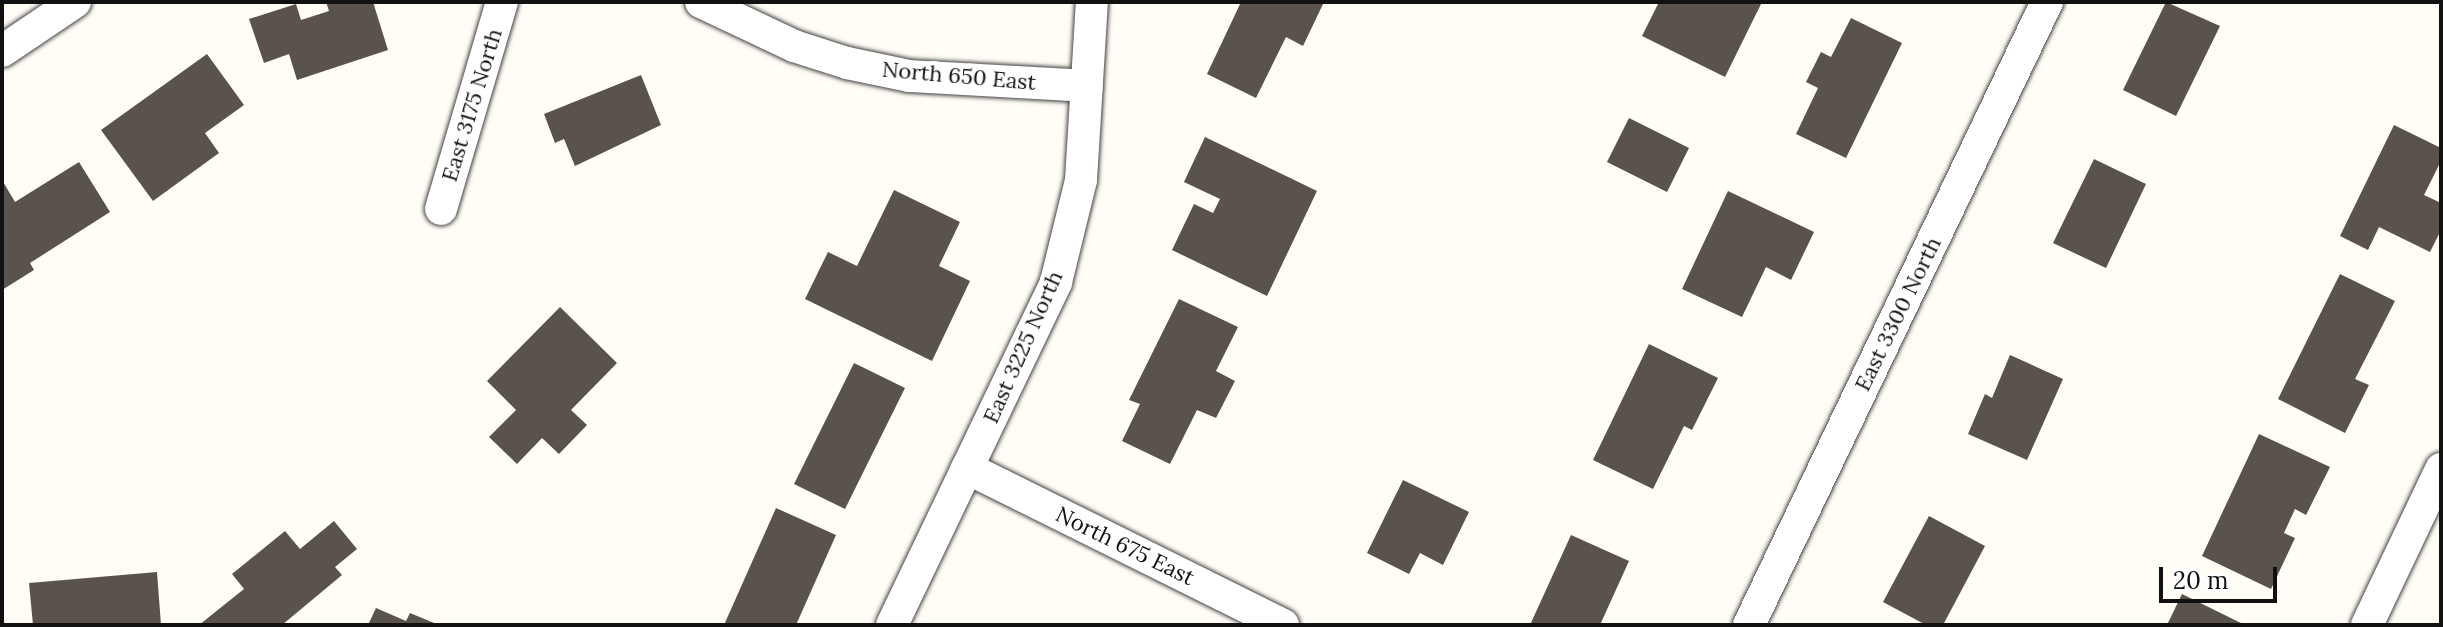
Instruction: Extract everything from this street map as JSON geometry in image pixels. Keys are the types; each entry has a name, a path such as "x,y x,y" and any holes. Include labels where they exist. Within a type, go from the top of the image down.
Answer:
{"street":[{"path":"2,51 75,2"},
{"name":"East 3175 North","path":"441,209 502,2"},
{"name":"North 650 East","path":"701,2 794,46 847,63 909,76 1087,86"},
{"name":"East 3225 North","path":"892,625 1056,282 1081,180 1092,2"},
{"name":"East 3300 North","path":"1749,625 2035,6"},
{"name":"North 675 East","path":"967,468 1283,625"},
{"path":"2367,625 2441,469"}],"building":[{"path":"326,2 373,2 388,50 297,80 289,54 264,63 249,19 296,4 301,20 329,11"},
{"path":"1241,2 1324,2 1303,46 1286,37 1256,98 1207,74"},
{"path":"1659,2 1762,2 1725,77 1642,36"},
{"path":"2166,2 2220,26 2176,116 2123,90"},
{"path":"1851,18 1902,43 1846,158 1796,134 1818,88 1806,82 1821,52 1831,57"},
{"path":"207,54 244,105 205,133 219,153 153,201 101,130"},
{"path":"641,75 661,125 575,166 564,139 555,143 544,114"},
{"path":"1629,118 1689,148 1667,192 1607,162"},
{"path":"2394,125 2441,148 2441,161 2424,195 2441,203 2441,230 2430,252 2379,227 2368,250 2340,236"},
{"path":"1205,137 1317,191 1267,296 1172,250 1194,204 1213,213 1220,199 1184,182"},
{"path":"2094,159 2146,184 2106,268 2053,243"},
{"path":"79,162 110,212 30,263 34,270 2,290 2,180 15,202"},
{"path":"894,190 960,222 939,266 970,281 932,361 805,299 828,252 857,266"},
{"path":"1728,191 1814,232 1791,280 1766,267 1742,317 1682,289"},
{"path":"2340,274 2395,301 2355,379 2369,385 2345,433 2278,399"},
{"path":"1179,299 1238,327 1216,371 1235,381 1216,418 1197,410 1170,464 1122,441 1140,404 1129,400"},
{"path":"560,307 617,363 571,410 587,425 559,454 542,438 517,464 489,437 516,410 487,381"},
{"path":"1649,344 1718,378 1692,430 1684,426 1653,489 1593,460"},
{"path":"2010,355 2063,379 2027,460 1968,434 1985,394 1992,398"},
{"path":"854,363 905,388 845,509 794,484"},
{"path":"2259,434 2330,467 2306,515 2295,509 2284,533 2295,538 2271,589 2202,556"},
{"path":"1403,480 1469,512 1443,565 1420,553 1409,574 1367,553"},
{"path":"776,508 836,535 796,625 724,625"},
{"path":"1929,516 1985,546 1943,625 1926,625 1883,602"},
{"path":"334,521 357,549 335,567 342,575 282,625 199,625 244,589 232,574 285,531 300,549"},
{"path":"1571,535 1629,561 1600,625 1530,625"},
{"path":"157,572 161,625 33,625 29,583"},
{"path":"2182,594 2245,625 2167,625"},
{"path":"376,608 406,621 410,613 439,625 368,625"}]}
